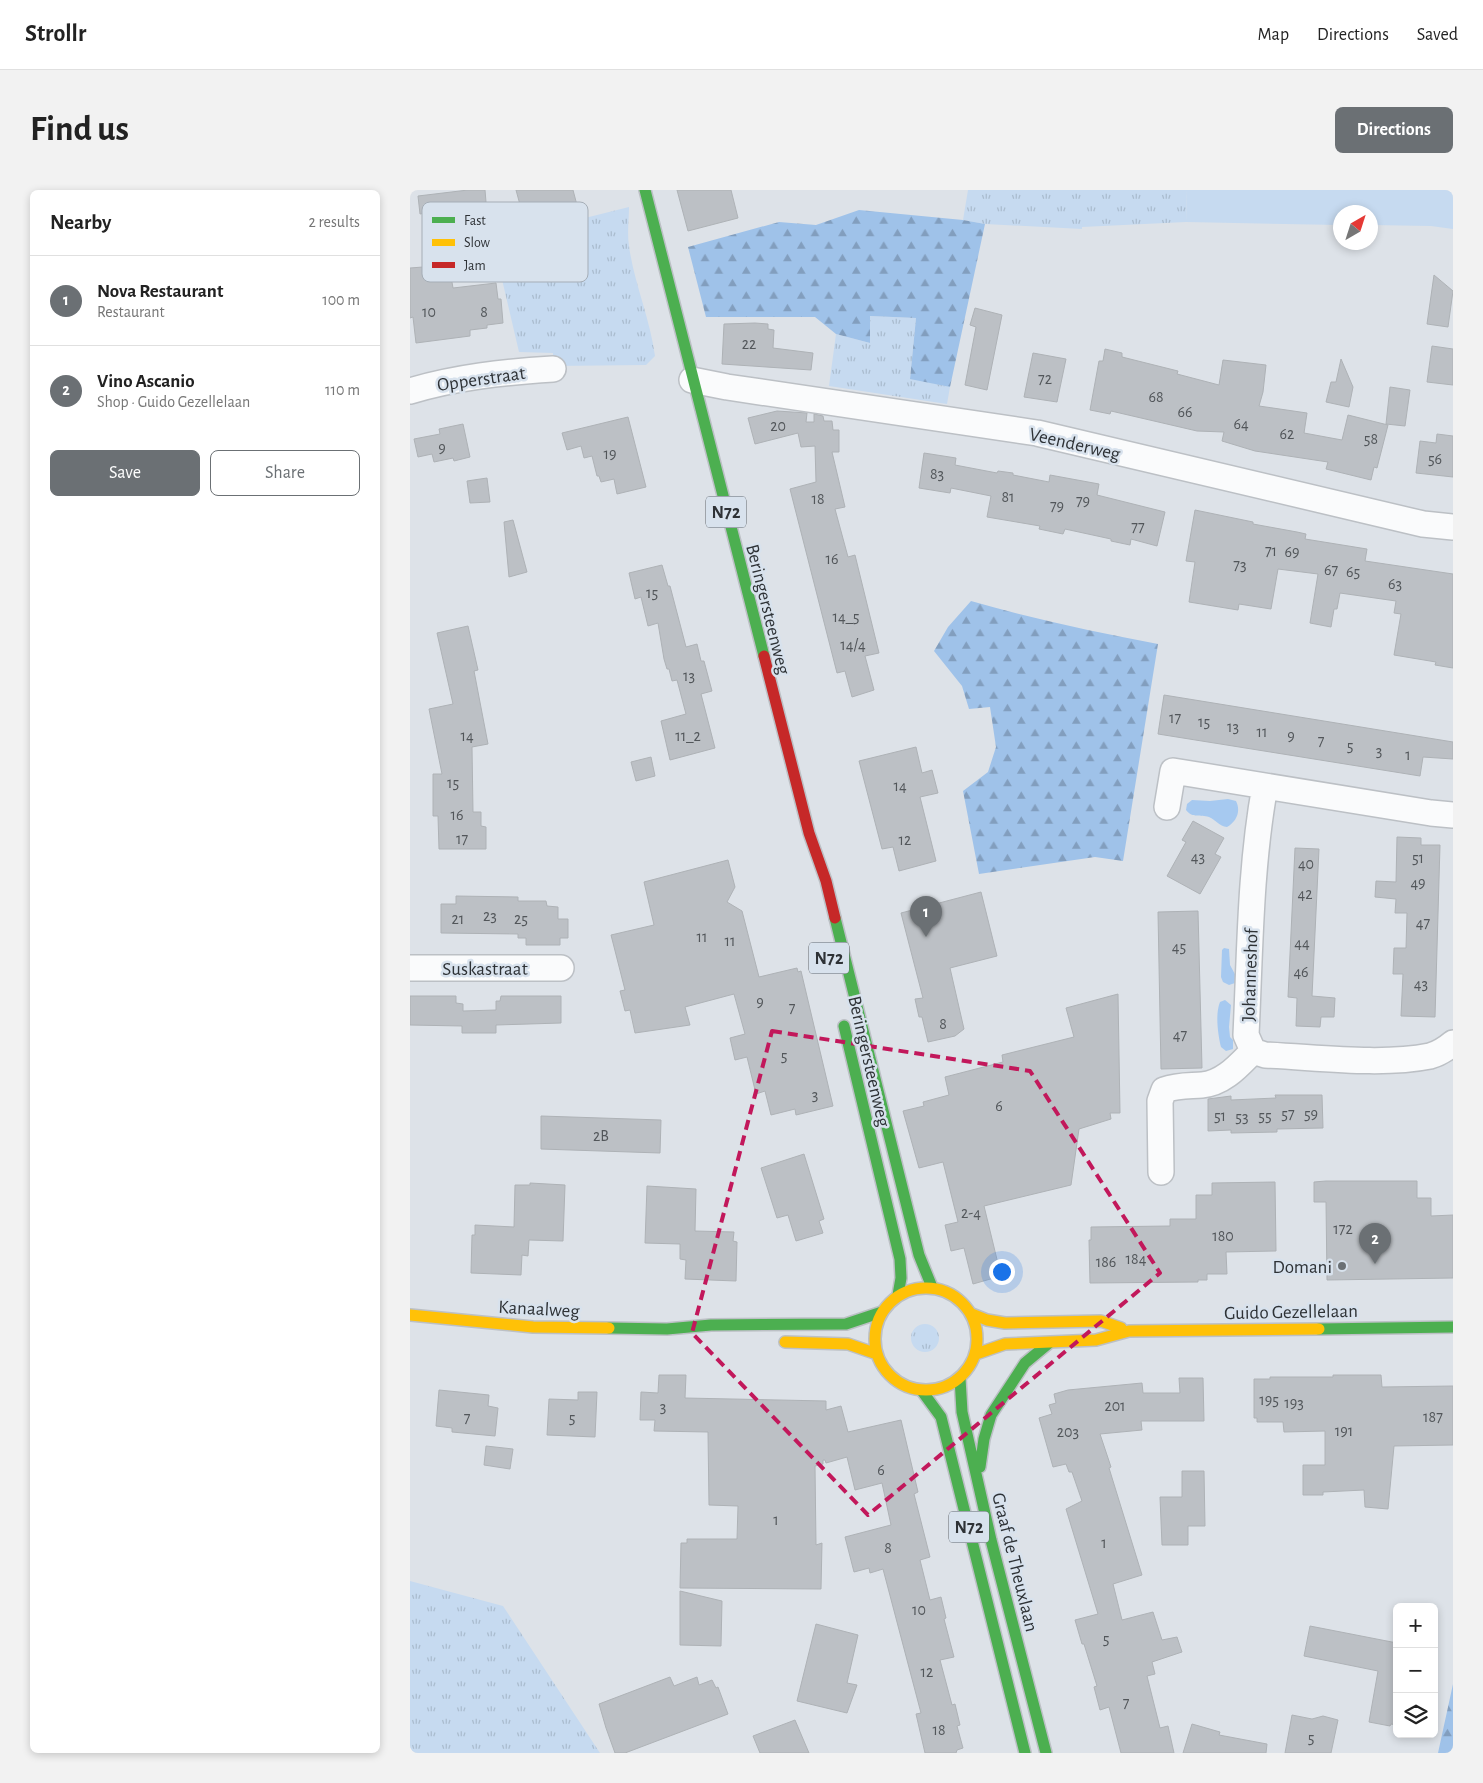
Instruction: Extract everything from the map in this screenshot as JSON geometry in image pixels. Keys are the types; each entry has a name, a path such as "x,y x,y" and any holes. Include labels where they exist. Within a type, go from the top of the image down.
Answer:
{"main road":[{"name":"Beringersteenweg","path":"645,190 809,833 826,881 919,1255 932,1287"},
{"name":"Beringersteenweg","path":"809,833 812,872"},
{"name":"Beringersteenweg","path":"842,1015 900,1259 901,1278 898,1295"},
{"path":"932,1287 948,1292 962,1301 972,1314 978,1334 976,1354 970,1367 960,1378 942,1388 922,1391 907,1387 894,1379 883,1368 877,1354 875,1332 882,1312 898,1295 914,1288 932,1287"},
{"name":"Kanaalweg","path":"410,1315 532,1328 667,1329 711,1325 846,1324 882,1312"},
{"name":"Guido Gezellelaan","path":"972,1314 987,1320 1005,1323 1101,1321 1129,1331"},
{"name":"Guido Gezellelaan","path":"976,1354 1005,1344 1096,1340 1129,1331 1453,1327"},
{"name":"Kanaalweg","path":"667,1329 721,1336"},
{"path":"777,1342 848,1344 877,1354"},
{"path":"978,1478 984,1439 991,1416 1025,1363 1049,1343"},
{"name":"Graaf de Theuxlaan","path":"960,1378 962,1412 991,1540 1046,1753"},
{"name":"Graaf de Theuxlaan","path":"922,1391 942,1416 1025,1753"}],"street":[{"name":"Opperstraat","path":"410,391 440,382 496,373 553,369"},
{"name":"Veenderweg","path":"692,380 727,387 1037,433 1423,524 1453,527"},
{"path":"1167,807 1173,771 1442,814"},
{"name":"Johanneshof","path":"1253,1051 1246,1035 1252,893 1259,817 1265,786"},
{"name":"Suskastraat","path":"410,968 561,968"},
{"path":"1161,1172 1160,1101 1164,1090 1176,1086 1204,1085 1223,1078 1253,1051 1265,1055 1365,1060 1406,1059 1432,1055 1453,1044"}],"highlighted area":[{"path":"772,1031 1030,1071 1160,1273 868,1515 692,1333"}],"green space":[{"path":"968,190 1187,190 1186,222 1082,227 1082,229 985,224 963,220"},
{"path":"1187,190 1453,190 1453,229 1431,226 1378,225 1378,205 1333,205 1333,225 1186,222"},
{"path":"629,207 628,236 631,260 650,328 655,356 646,365 553,366 553,353 519,352 503,282 588,282 588,217"},
{"path":"859,210 963,220 985,224 950,387 910,379 916,318 870,316 870,343 836,334 815,317 706,317 688,247 779,222 816,225"},
{"path":"869,316 916,318 910,378 950,387 947,404 829,386 836,334 870,343"},
{"path":"971,601 1064,625 1158,644 1123,861 1095,857 979,874 963,791 988,772 996,747 990,707 969,709 962,686 934,651 948,627"},
{"path":"925,1324 935,1328 939,1338 935,1348 925,1352 915,1348 911,1338 915,1328"},
{"path":"410,1581 503,1606 600,1753 410,1753"},
{"path":"1453,1684 1453,1753 1438,1753"}],"shaded area":[{"path":"1228,799 1236,801 1238,812 1236,819 1227,827 1209,817 1194,815 1186,810 1187,804 1192,800"},
{"path":"1224,948 1229,949 1230,965 1237,978 1235,983 1229,985 1223,982 1221,977 1222,950"},
{"path":"1225,1000 1231,1005 1229,1027 1230,1037 1233,1040 1233,1049 1226,1051 1221,1047 1217,1018 1220,1002"}],"building":[{"path":"468,190 485,190 486,202 422,202 422,214 420,214 418,196"},
{"path":"516,190 573,190 576,202 519,202"},
{"path":"677,190 731,190 738,218 688,231"},
{"path":"422,267 422,282 452,282 453,288 496,283 498,299 501,299 503,323 487,325 487,328 470,330 470,336 416,343 413,317 410,318 410,268"},
{"path":"1434,275 1453,291 1448,327 1427,324"},
{"path":"975,308 1002,315 987,390 965,385 976,327 970,325"},
{"path":"724,324 768,324 768,329 774,330 773,348 813,353 811,370 722,364"},
{"path":"1432,346 1453,349 1453,385 1427,382"},
{"path":"1105,349 1122,353 1122,357 1178,371 1177,374 1219,385 1223,360 1266,365 1263,392 1259,406 1307,413 1304,433 1342,440 1348,415 1388,425 1377,468 1374,467 1371,480 1326,469 1328,462 1255,451 1222,441 1224,432 1197,431 1111,411 1110,414 1090,410 1099,361 1103,361"},
{"path":"1033,353 1066,359 1057,402 1024,397"},
{"path":"1341,359 1353,387 1349,407 1326,402 1331,382 1336,382"},
{"path":"1390,387 1410,390 1405,426 1386,424"},
{"path":"777,411 807,413 806,422 814,422 814,414 823,416 824,421 832,421 833,430 839,430 839,452 832,452 845,507 835,509 848,557 855,555 879,653 865,656 874,690 852,697 845,671 837,673 790,489 816,482 815,446 801,447 798,433 755,444 748,418"},
{"path":"628,417 646,487 617,494 614,479 601,482 599,476 597,476 592,456 584,458 581,446 567,450 562,433"},
{"path":"463,424 470,457 454,461 453,458 434,462 432,454 418,457 414,439 440,434 439,429"},
{"path":"1437,434 1453,436 1453,477 1416,473 1420,441 1436,443"},
{"path":"924,453 956,458 955,465 997,473 998,471 1013,473 1013,475 1049,482 1050,475 1099,484 1097,495 1165,512 1157,546 1131,539 1130,545 1065,529 1063,534 1039,529 1040,526 987,517 991,496 951,488 950,493 919,488"},
{"path":"487,478 490,502 470,503 467,481"},
{"path":"1195,510 1306,534 1305,539 1367,549 1365,561 1453,574 1453,668 1435,665 1436,662 1394,655 1401,614 1394,613 1396,601 1340,593 1337,609 1334,609 1331,627 1310,623 1318,574 1278,569 1271,609 1239,604 1238,610 1189,602 1195,562 1186,561"},
{"path":"513,520 527,572 509,577 504,522"},
{"path":"662,565 668,586 670,586 686,647 697,644 701,661 704,661 712,691 701,694 715,748 670,760 661,721 686,714 677,680 672,681 669,669 667,669 658,623 648,626 641,597 635,599 629,573"},
{"path":"468,626 478,670 474,671 488,744 472,747 473,812 481,812 481,826 486,827 486,849 439,849 438,816 433,816 433,774 442,774 429,709 453,704 437,633"},
{"path":"1164,695 1453,742 1453,759 1423,757 1420,776 1158,734"},
{"path":"916,747 922,773 932,770 938,793 920,797 936,861 899,871 893,847 882,849 859,761"},
{"path":"651,757 655,776 636,781 631,762"},
{"path":"1193,821 1224,838 1215,854 1221,857 1200,894 1167,876 1186,842 1182,840"},
{"path":"1397,837 1421,838 1421,845 1440,845 1435,1017 1401,1016 1403,974 1393,974 1394,948 1406,948 1407,913 1395,913 1396,899 1375,897 1376,881 1396,882"},
{"path":"1295,848 1319,849 1312,996 1335,998 1334,1017 1321,1017 1320,1027 1296,1026 1297,998 1288,997"},
{"path":"728,860 735,887 727,902 742,911 759,977 797,968 798,972 801,971 833,1106 796,1115 795,1109 771,1115 765,1091 756,1094 747,1057 735,1060 730,1038 745,1034 734,994 685,1007 690,1025 635,1033 630,1010 625,1011 620,991 625,990 611,935 654,925 644,882"},
{"path":"981,892 997,956 950,968 964,1029 955,1036 928,1042 915,999 923,998 901,913"},
{"path":"456,896 518,897 518,901 546,901 547,906 558,907 558,919 568,919 568,938 560,938 560,945 526,945 526,938 518,938 518,934 441,933 441,904 456,904"},
{"path":"1198,911 1202,1068 1161,1069 1158,912"},
{"path":"1118,994 1120,1113 1110,1113 1111,1119 1079,1129 1071,1185 984,1206 1001,1276 973,1284 964,1248 951,1251 945,1225 958,1222 943,1162 919,1168 903,1111 924,1106 923,1102 949,1095 945,1077 1003,1062 1002,1055 1074,1037 1066,1008"},
{"path":"410,996 456,996 456,1003 463,1004 463,1011 496,1010 496,1001 500,1001 501,996 561,996 561,1023 496,1025 496,1033 462,1033 462,1026 410,1025"},
{"path":"1275,1095 1322,1095 1323,1128 1277,1129 1277,1132 1231,1133 1231,1130 1208,1131 1208,1099 1231,1096 1231,1100 1276,1098"},
{"path":"541,1116 661,1120 660,1153 541,1149"},
{"path":"804,1154 824,1219 819,1221 823,1233 796,1241 788,1215 777,1218 761,1168"},
{"path":"1417,1181 1417,1198 1431,1198 1431,1216 1453,1215 1453,1278 1327,1280 1326,1202 1314,1202 1314,1182"},
{"path":"1275,1182 1276,1251 1226,1252 1227,1274 1207,1274 1207,1280 1198,1280 1198,1282 1090,1283 1089,1240 1091,1240 1091,1227 1170,1226 1170,1219 1196,1219 1196,1195 1212,1195 1212,1183"},
{"path":"530,1183 565,1185 563,1241 529,1240 528,1256 522,1255 521,1275 471,1273 472,1235 475,1235 475,1225 514,1227 515,1185 530,1185"},
{"path":"647,1186 696,1189 695,1231 734,1232 733,1241 737,1242 736,1281 685,1279 686,1260 680,1259 680,1244 645,1243"},
{"path":"659,1375 686,1375 685,1398 826,1401 826,1410 841,1406 848,1432 901,1420 918,1492 914,1494 930,1557 920,1560 930,1600 941,1597 946,1618 944,1619 954,1657 940,1660 952,1705 955,1704 960,1725 957,1726 963,1748 957,1750 956,1753 925,1753 916,1714 921,1713 883,1569 870,1573 869,1568 854,1572 845,1537 891,1525 882,1483 855,1490 847,1457 826,1463 823,1460 823,1464 815,1466 816,1545 822,1543 821,1589 680,1588 681,1543 687,1543 687,1539 737,1539 738,1506 709,1505 708,1432 654,1431 655,1420 640,1420 641,1392 658,1393"},
{"path":"1333,1375 1381,1375 1382,1387 1453,1386 1453,1445 1394,1446 1388,1509 1365,1507 1364,1490 1323,1492 1323,1495 1303,1495 1303,1465 1325,1465 1325,1431 1284,1432 1283,1422 1257,1422 1257,1418 1254,1418 1254,1379 1270,1379 1270,1377 1333,1377"},
{"path":"1179,1378 1203,1378 1204,1421 1141,1421 1142,1430 1100,1434 1142,1575 1113,1584 1122,1620 1153,1612 1162,1640 1177,1637 1182,1652 1152,1662 1155,1674 1147,1676 1160,1728 1168,1726 1174,1753 1121,1753 1109,1707 1100,1710 1094,1687 1097,1686 1075,1620 1098,1614 1066,1509 1082,1501 1072,1472 1069,1472 1066,1464 1053,1467 1039,1418 1052,1414 1049,1405 1056,1403 1054,1394 1068,1390 1142,1383 1143,1393 1180,1393"},
{"path":"439,1390 489,1395 488,1406 498,1408 495,1436 452,1432 452,1428 436,1426"},
{"path":"578,1392 597,1392 595,1437 547,1435 549,1399 578,1400"},
{"path":"486,1446 513,1449 510,1469 484,1465"},
{"path":"1182,1471 1204,1471 1205,1526 1188,1526 1188,1545 1162,1545 1160,1497 1182,1497"},
{"path":"680,1591 722,1601 721,1646 680,1645"},
{"path":"816,1624 858,1635 847,1683 857,1685 847,1713 797,1701"},
{"path":"1310,1626 1393,1642 1393,1724 1390,1726 1369,1722 1378,1671 1304,1656"},
{"path":"670,1677 674,1686 697,1677 699,1685 712,1680 716,1688 718,1687 728,1714 625,1753 615,1753 599,1704"},
{"path":"1292,1715 1312,1719 1323,1716 1338,1720 1331,1753 1285,1753"},
{"path":"795,1720 809,1753 760,1753 753,1736"},
{"path":"1192,1724 1220,1732 1219,1735 1267,1744 1266,1753 1183,1753"}],"traffic: fast":[{"path":"645,190 764,656"},
{"path":"835,918 919,1255 932,1287"},
{"path":"844,1026 900,1259 901,1278 898,1295"},
{"path":"609,1328 667,1329 711,1325 846,1324 882,1312"},
{"path":"1319,1329 1453,1327"},
{"path":"980,1467 984,1439 991,1415 1025,1363 1049,1343"},
{"path":"960,1378 962,1412 991,1540 1046,1753"},
{"path":"922,1391 941,1417 1025,1753"}],"traffic: slow":[{"path":"926,1288 946,1291 955,1296 969,1310 974,1319 977,1339 974,1359 969,1368 955,1382 946,1387 926,1390 906,1387 897,1382 883,1368 878,1359 875,1339 878,1319 883,1310 897,1296 906,1291 926,1288"},
{"path":"972,1314 987,1320 1005,1323 1101,1321 1121,1328"},
{"path":"410,1315 533,1327 609,1328"},
{"path":"976,1354 1005,1344 1096,1340 1129,1331 1319,1329"},
{"path":"785,1342 848,1344 877,1354"}],"traffic: jam":[{"path":"764,656 809,833 826,881 835,918"}],"place":[{"name":"Nova Restaurant","path":"926,937"},
{"name":"Vino Ascanio","path":"1375,1264"},
{"name":"Domani","path":"1342,1266"}]}
